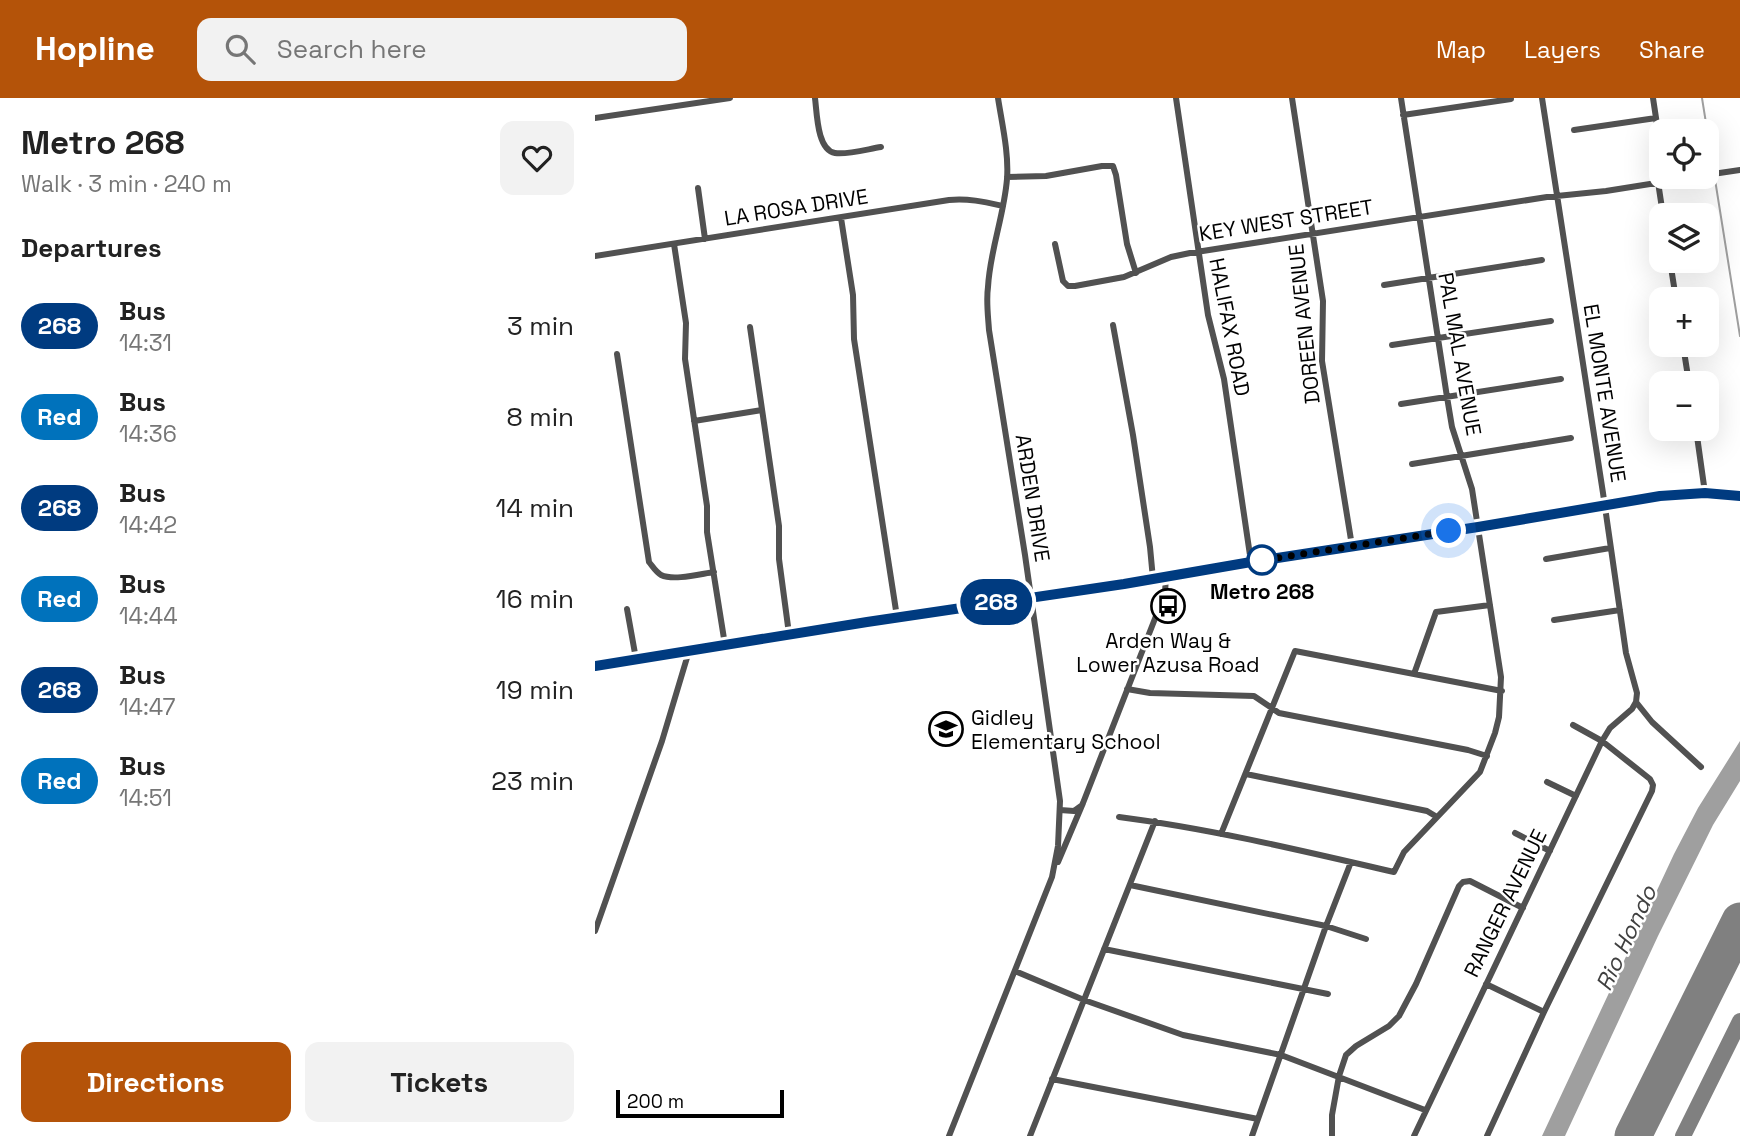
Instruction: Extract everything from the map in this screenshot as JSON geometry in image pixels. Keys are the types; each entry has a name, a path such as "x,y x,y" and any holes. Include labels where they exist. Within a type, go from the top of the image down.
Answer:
{"main road":[{"path":"595,666 1666,496 1705,493 1740,496"}],"street":[{"path":"595,118 730,98"},
{"path":"815,98 821,139 827,150 835,153 881,147"},
{"name":"ARDEN DRIVE","path":"949,1136 1052,877 1058,846 1061,801 989,330 988,285 1007,177 998,98"},
{"name":"HALIFAX ROAD","path":"1176,98 1208,315 1224,379 1251,562"},
{"name":"DOREEN AVENUE","path":"1291,98 1323,301 1322,360 1352,547"},
{"name":"PAL MAL AVENUE","path":"1352,862 1394,872 1405,852 1480,772 1499,717 1502,691 1472,489 1452,427 1401,98"},
{"name":"EL MONTE AVENUE","path":"1542,98 1626,653 1637,693 1636,702"},
{"path":"1574,130 1656,118 1653,98"},
{"path":"1403,115 1511,99"},
{"path":"1007,177 1046,176 1113,166 1117,175 1127,244 1136,273"},
{"path":"1719,173 1740,170"},
{"name":"KEY WEST STREET","path":"1055,244 1063,281 1068,286 1075,286 1124,277 1171,257 1198,251 1649,183"},
{"path":"698,188 705,239"},
{"name":"LA ROSA DRIVE","path":"595,256 963,199 1003,206"},
{"path":"841,218 853,295 854,339 897,617"},
{"path":"674,244 686,323 685,359 707,506 707,532 725,645"},
{"path":"1384,285 1542,260"},
{"path":"1392,345 1551,321"},
{"path":"1113,325 1133,435 1153,579"},
{"path":"750,327 779,526 779,559 789,634"},
{"path":"617,354 649,562 662,575 672,577 714,572"},
{"path":"1401,404 1561,379"},
{"path":"694,421 762,410"},
{"path":"1412,464 1571,438"},
{"path":"1698,441 1705,493"},
{"path":"1546,559 1610,548"},
{"path":"1052,877 1165,593 1166,576"},
{"path":"1414,674 1436,612 1490,605"},
{"path":"627,609 636,659"},
{"path":"1554,620 1620,610"},
{"path":"595,931 662,741 689,651"},
{"path":"1221,834 1295,651 1502,691"},
{"path":"1128,689 1150,694 1254,696 1279,713 1487,756"},
{"path":"1636,702 1653,722 1701,767"},
{"name":"RANGER AVENUE","path":"1414,1136 1602,740 1636,702"},
{"path":"1487,1136 1652,791 1650,779 1602,740 1573,725"},
{"path":"1246,774 1427,811 1437,817"},
{"path":"1547,782 1576,796"},
{"path":"1060,810 1073,811 1082,804"},
{"path":"1119,817 1155,821 1352,862 1303,990 1252,1136"},
{"path":"1030,1136 1155,821"},
{"path":"1515,833 1550,851"},
{"path":"1332,1136 1332,1115 1346,1055 1389,1027 1399,1016 1459,886 1470,881 1523,908"},
{"path":"1130,885 1327,926 1366,939"},
{"path":"1104,949 1328,994"},
{"path":"1015,971 1083,1000 1183,1035 1281,1055 1425,1110"},
{"path":"1486,984 1544,1013"},
{"path":"1052,1079 1258,1119"}],"shaded area":[{"path":"1740,741 1740,781 1713,825 1658,936 1565,1136 1542,1136 1674,854 1698,808"}],"waterway":[{"path":"1702,98 1740,336"}],"taxiway":[{"path":"1683,1136 1740,1021"}],"runway":[{"path":"1633,1136 1740,921"}],"bus line":[{"name":"268","path":"595,666 1124,584 1660,496 1694,493 1740,496"}],"place":[{"name":"Metro 268","path":"1262,560"},
{"name":"Arden Way & Lower Azusa Road","path":"1168,606"},
{"name":"Gidley Elementary School","path":"946,729"}],"route":[{"path":"1262,560 1258,561 1449,531"}],"water label":[{"name":"Rio Hondo","path":"1626,938"}]}
